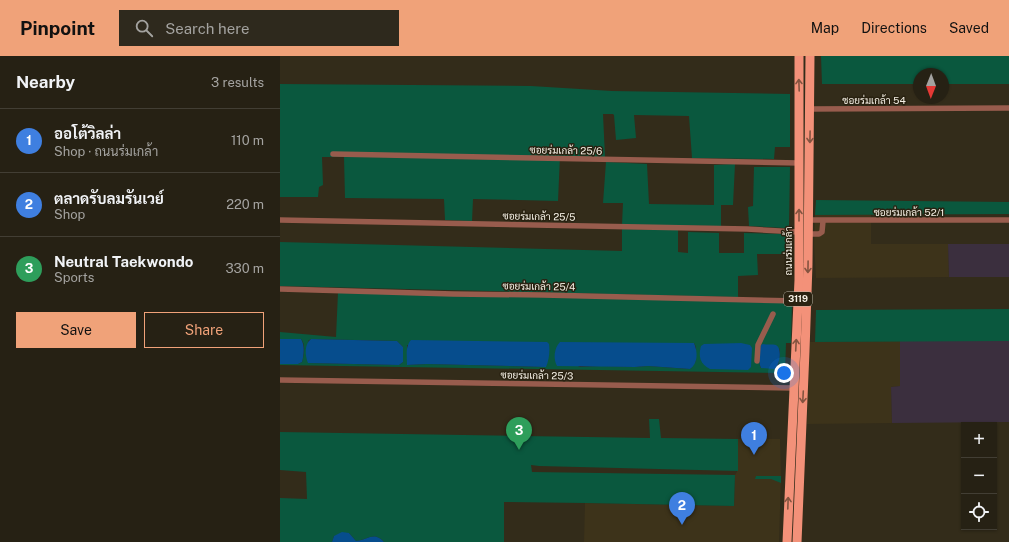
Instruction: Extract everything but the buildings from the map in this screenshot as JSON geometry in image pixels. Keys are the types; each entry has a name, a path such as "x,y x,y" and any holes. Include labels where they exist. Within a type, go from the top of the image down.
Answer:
{"main road":[{"name":"ถนนร่มเกล้า","path":"787,542 798,301 799,56"},
{"name":"ถนนร่มเกล้า","path":"797,542 809,220 810,56"}],"street":[{"name":"ซอยร่มเกล้า 54","path":"810,109 1009,108"},
{"name":"ซอยร่มเกล้า 25/6","path":"333,154 799,163"},
{"name":"ซอยร่มเกล้า 25/5","path":"280,220 747,229 798,232"},
{"name":"ซอยร่มเกล้า 52/1","path":"809,220 1009,220"},
{"path":"808,234 819,234 822,232 823,221"},
{"name":"ซอยร่มเกล้า 25/4","path":"280,288 453,294 798,301"},
{"path":"757,361 758,345 773,314"},
{"name":"ซอยร่มเกล้า 25/3","path":"280,380 793,388"}],"shaded area":[{"path":"871,214 871,244 948,244 949,277 816,278 814,244 815,215"},
{"path":"948,244 1009,244 1009,277 949,277"},
{"path":"900,341 900,386 891,387 892,423 807,424 810,342"},
{"path":"900,341 1009,341 1009,422 892,423 891,387 900,386"},
{"path":"738,439 780,439 781,476 779,542 584,542 585,503 734,506 735,475 738,470"}],"green space":[{"path":"821,56 1009,56 1009,84 949,84 949,68 913,68 913,84 822,84"},
{"path":"280,84 531,86 612,91 790,94 790,147 775,147 774,159 692,158 689,116 634,115 636,138 616,140 614,115 603,114 605,157 560,156 558,201 473,199 472,221 445,220 444,199 345,198 344,157 322,157 323,185 319,187 318,197 280,197"},
{"path":"606,162 647,164 649,204 714,205 714,165 735,164 733,205 721,205 721,226 622,225 623,203 603,203"},
{"path":"754,167 790,167 789,226 785,228 749,226 748,207 753,206"},
{"path":"816,200 1009,202 1009,214 815,215"},
{"path":"622,229 678,230 678,252 688,253 688,232 719,233 719,253 744,253 744,233 789,234 789,254 757,254 758,275 738,276 738,297 280,286 280,242 622,251"},
{"path":"338,293 792,303 791,343 786,343 785,373 280,365 298,364 302,362 304,344 301,339 280,339 280,332 336,337","holes":["311,339 397,341 403,347 403,362 399,365 308,363 308,341","622,343 694,343 696,347 696,361 690,369 648,366 578,367","407,345 546,367 427,364 408,365","779,348 780,352 778,367 761,368 759,352"]},
{"path":"1009,309 1009,341 815,342 816,310"},
{"path":"649,419 659,419 661,438 738,439 738,471 531,465 532,472 735,475 734,506 504,502 504,542 384,542 377,537 356,541 349,533 334,536 332,542 280,542 280,498 307,499 306,472 280,470 280,432 650,438"},
{"path":"756,476 781,476 781,483 771,479 755,479"}],"water":[{"path":"280,339 301,339 304,350 302,362 298,364 280,364"},
{"path":"311,339 397,341 403,347 403,362 399,365 308,363 306,350 307,344"},
{"path":"411,340 547,342 549,344 549,356 546,367 427,364 407,365 407,349"},
{"path":"560,342 694,343 696,350 696,361 690,369 648,366 557,366 555,354 556,347"},
{"path":"741,343 750,345 752,348 751,367 748,370 710,369 702,362 700,350 701,346 704,344"},
{"path":"761,345 776,345 778,347 780,357 775,369 761,368 759,363 759,354"},
{"path":"342,532 349,533 356,541 377,537 384,542 332,542 334,536"}],"place":[{"name":"Neutral Taekwondo","path":"519,450"},
{"name":"ออโต้วิลล่า","path":"754,455"},
{"name":"ตลาดรับลมรันเวย์","path":"682,525"}]}
